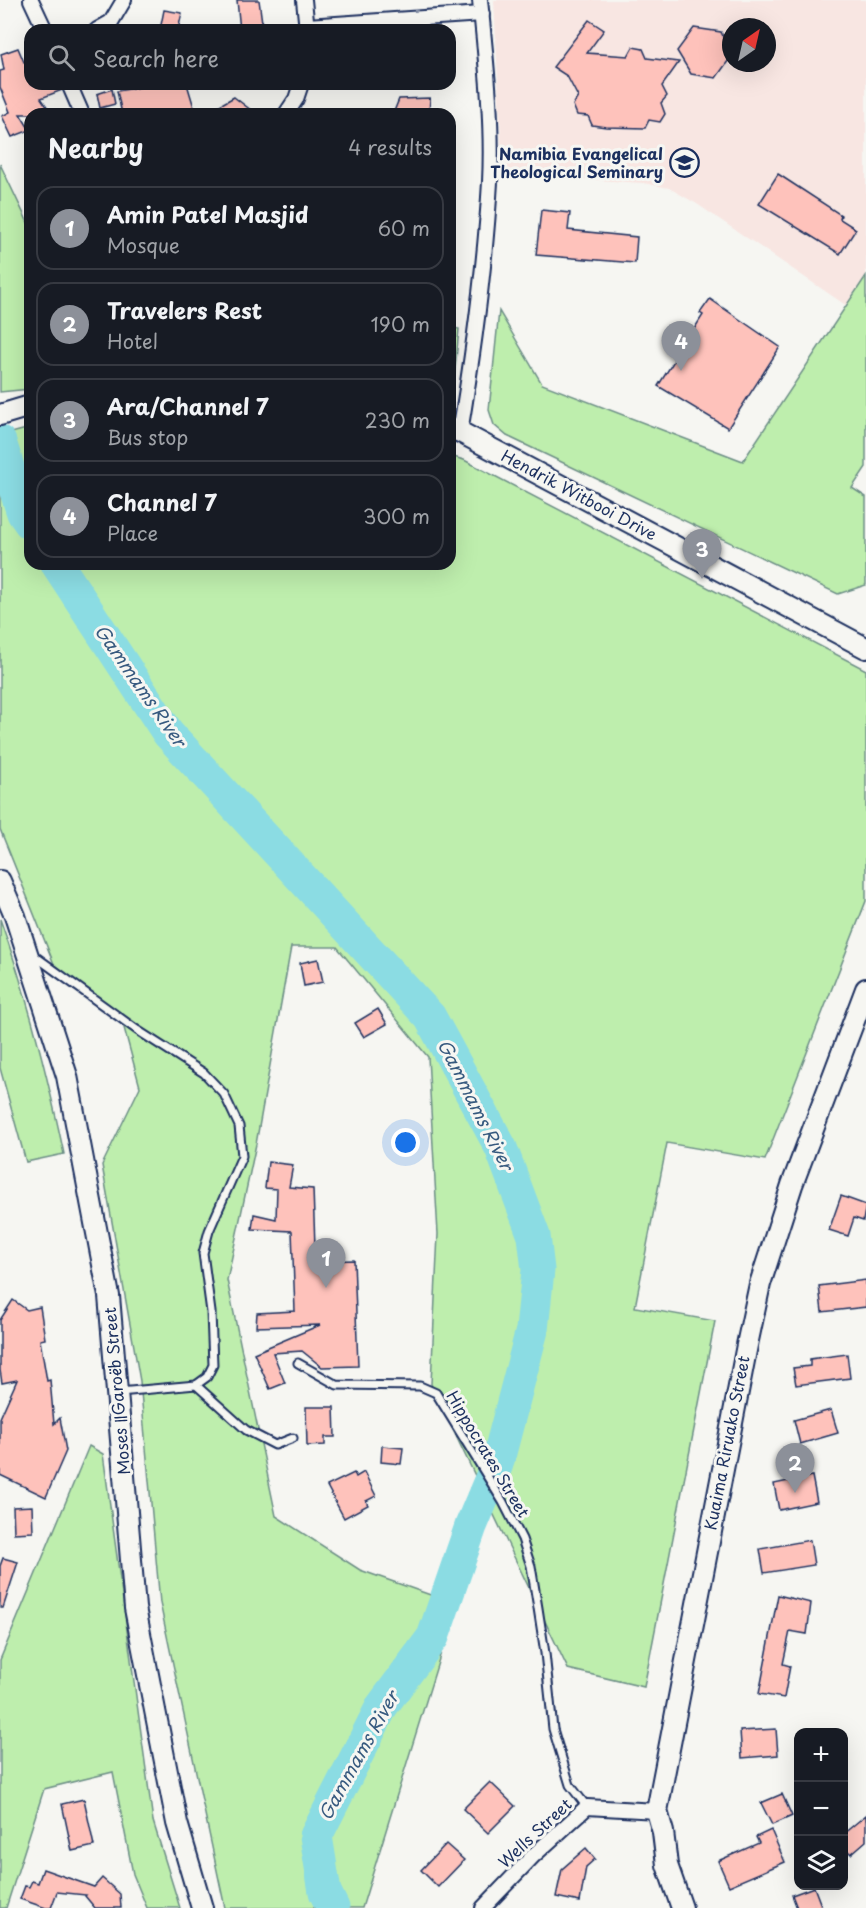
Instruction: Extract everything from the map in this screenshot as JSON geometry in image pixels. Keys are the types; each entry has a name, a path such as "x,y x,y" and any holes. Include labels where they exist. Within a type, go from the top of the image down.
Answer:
{"street":[{"path":"31,0 42,24"},
{"path":"108,24 124,0"},
{"path":"304,0 307,24"},
{"path":"340,24 481,7 489,113 490,181 476,333 456,425"},
{"path":"72,90 79,108"},
{"path":"290,108 299,90"},
{"path":"0,415 24,408"},
{"name":"Hendrik Witbooi Drive","path":"456,431 866,648"},
{"name":"Moses ǁGaroëb Street","path":"0,881 15,916 67,1076 109,1296 135,1608 177,1823 202,1908"},
{"name":"Kuaima Riruako Street","path":"682,1908 667,1865 663,1832 657,1811 723,1462 760,1284 792,1185 866,989"},
{"name":"Wells Street","path":"483,1908 534,1855 587,1807 657,1811"}],"lane":[{"path":"26,950 137,1030 204,1073 224,1094 239,1126 242,1156 208,1231 203,1253 211,1312 213,1365 207,1377 196,1385 117,1392"},
{"name":"Hippocrates Street","path":"298,1363 337,1385 420,1386 436,1393 515,1523 531,1566 545,1653 555,1739 570,1785 587,1807"},
{"path":"196,1385 246,1430 275,1445 293,1438"}],"shaded area":[{"name":"Namibia Evangelical Theological Seminary","path":"494,0 866,0 866,276 847,306 697,204 669,188 643,183 536,176 503,180"}],"green space":[{"path":"0,164 24,214 24,390 0,392"},
{"path":"866,276 866,467 852,488 866,497 866,585 838,594 507,436 494,425 489,410 499,311 542,384 743,461"},
{"path":"456,328 459,329 456,360"},
{"path":"24,430 24,570 456,570 456,458 866,670 866,901 765,1160 667,1143 635,1307 715,1321 644,1687 568,1669 431,1384 438,1234 428,1057 337,947 291,947 256,1144 227,1280 276,1516 360,1570 456,1604 362,1908 225,1908 160,1603 140,1381 102,1165 140,1087 123,1024 58,974 0,829 0,436"},
{"path":"0,919 36,1035 64,1154 26,1162 0,1068"},
{"path":"89,1446 103,1454 153,1821 180,1908 147,1908 133,1874 113,1772 44,1789 6,1908 0,1908 0,1660"}],"building":[{"path":"237,0 259,0 262,24 239,24"},
{"path":"164,10 182,13 179,24 161,24"},
{"path":"589,20 604,30 587,53 628,56 633,47 643,49 647,58 679,62 662,86 667,96 661,103 665,114 660,122 649,120 645,128 606,127 592,125 588,116 577,115 573,105 578,97 567,76 553,67"},
{"path":"694,28 721,32 722,70 716,78 691,74 677,51"},
{"path":"18,48 24,62 24,90 62,90 41,98 48,108 24,108 24,114 20,114 24,120 24,132 12,137 2,116 10,112 0,87 0,71 4,70 1,54"},
{"path":"112,90 115,104 100,108 97,94"},
{"path":"189,90 194,108 121,108 117,91"},
{"path":"234,97 248,108 215,108"},
{"path":"430,98 429,108 395,108 399,99"},
{"path":"778,174 841,215 840,219 856,229 840,254 759,204"},
{"path":"541,210 570,213 568,230 637,237 635,263 536,255"},
{"path":"710,299 780,347 728,428 658,386 703,315 700,313"},
{"path":"318,959 323,982 304,986 300,963"},
{"path":"378,1009 387,1024 364,1037 355,1023"},
{"path":"268,1162 293,1165 289,1187 313,1189 315,1247 325,1247 325,1261 354,1260 358,1366 322,1367 302,1351 273,1353 285,1383 270,1389 254,1353 320,1325 256,1327 257,1313 295,1311 292,1231 252,1229 254,1214 276,1219 277,1189 265,1188"},
{"path":"841,1196 866,1205 863,1221 854,1218 848,1236 829,1230"},
{"path":"866,1280 866,1307 822,1312 819,1286"},
{"path":"13,1300 27,1310 40,1307 45,1339 40,1340 47,1381 50,1380 54,1424 60,1418 66,1451 46,1497 0,1475 0,1418 17,1380 2,1383 0,1320"},
{"path":"847,1354 850,1378 796,1385 793,1368 810,1366 810,1359"},
{"path":"306,1407 334,1407 335,1437 325,1437 325,1445 307,1446"},
{"path":"831,1410 838,1433 800,1444 794,1420"},
{"path":"382,1446 403,1448 401,1464 381,1462"},
{"path":"364,1472 376,1496 366,1501 368,1505 344,1518 327,1486 354,1473 356,1477"},
{"path":"812,1476 817,1502 779,1510 774,1484"},
{"path":"32,1506 33,1532 14,1533 13,1507"},
{"path":"810,1540 814,1565 764,1573 760,1549"},
{"path":"3,1558 18,1562 3,1608 0,1608 0,1566"},
{"path":"778,1595 811,1603 807,1634 790,1631 783,1664 790,1666 784,1698 759,1694"},
{"path":"776,1729 778,1755 742,1758 740,1731"},
{"path":"490,1782 515,1806 488,1833 463,1809"},
{"path":"782,1794 792,1816 772,1825 761,1803"},
{"path":"84,1799 94,1846 72,1851 62,1804"},
{"path":"866,1815 866,1841 851,1854 848,1851 848,1830"},
{"path":"771,1830 785,1862 729,1886 718,1861 759,1843 756,1837"},
{"path":"446,1844 464,1860 438,1887 421,1870"},
{"path":"586,1848 595,1859 586,1867 580,1902 556,1897 562,1869"},
{"path":"43,1869 94,1887 102,1878 120,1894 121,1908 95,1908 86,1895 57,1892 51,1908 20,1899 25,1886 29,1887 32,1881 38,1883"},
{"path":"806,1890 815,1890 822,1908 797,1908 792,1895"}],"waterway":[{"name":"Gammams River","path":"0,442 24,514"},
{"name":"Gammams River","path":"61,570 168,733 430,1017 501,1148 534,1236 538,1270 532,1330 497,1464 471,1526 433,1637 382,1706 316,1836 325,1892 333,1908"}],"place":[{"name":"Namibia Evangelical Theological Seminary","path":"684,163"},
{"name":"Channel 7","path":"681,371"},
{"name":"Ara/Channel 7","path":"702,579"},
{"name":"Amin Patel Masjid","path":"326,1288"},
{"name":"Travelers Rest","path":"795,1493"}]}
